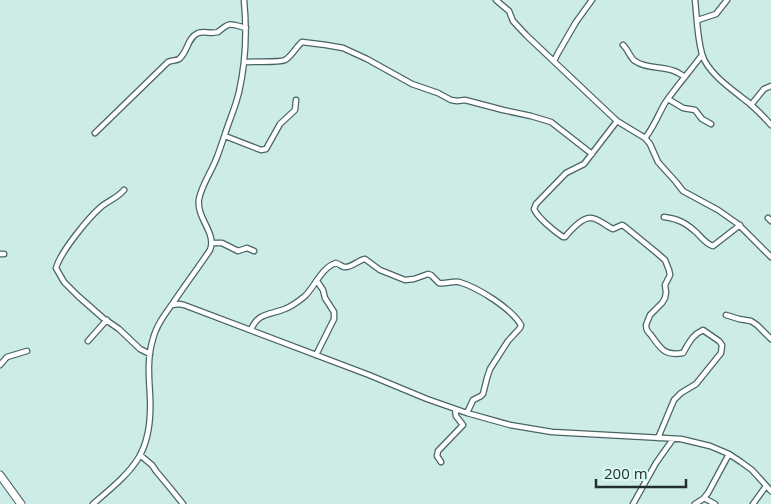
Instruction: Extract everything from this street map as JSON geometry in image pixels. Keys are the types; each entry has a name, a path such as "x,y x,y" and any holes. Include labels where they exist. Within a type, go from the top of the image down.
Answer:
{"highway":[{"path":"0,475 21,504"}],"street":[{"path":"93,504 131,470 140,455 147,437 150,418 148,364 153,339 172,305 210,250 212,243 203,222 199,203 201,193 217,159 239,92 244,62 246,28 244,0"},
{"path":"496,0 509,11 516,25 617,121 645,138 650,144 658,162 683,191 718,210 740,226 771,257"},
{"path":"554,61 567,37 592,0"},
{"path":"695,0 702,56 720,79 771,125"},
{"path":"698,20 716,14 727,0"},
{"path":"95,133 168,62 180,58 195,36 203,32 218,32 226,24 246,28"},
{"path":"244,62 285,60 302,42 343,48 412,84 438,93 451,100 465,100 551,122 592,154"},
{"path":"623,44 636,62 656,68 674,70 685,77"},
{"path":"645,138 668,99 702,56"},
{"path":"751,105 764,89 771,86"},
{"path":"668,99 683,108 695,110 702,120 711,124"},
{"path":"225,136 261,150 266,149 277,129 295,110 296,100"},
{"path":"617,121 584,164 566,173 536,204 534,209 563,238 583,220 591,218 613,229 622,225 627,227 665,260 670,275 665,285 665,298 650,315 646,325 646,329 658,347 668,352 681,354 685,351 690,340 703,330 720,341 722,353 696,384 674,400 658,438"},
{"path":"124,190 118,197 104,204 83,227 66,248 56,268 58,274 68,286 97,313 119,329 140,349 150,354"},
{"path":"664,218 683,222 713,246 740,226"},
{"path":"212,243 222,243 238,251 248,248 254,251"},
{"path":"251,330 259,318 289,306 304,296 326,268 336,262 345,267 351,266 362,258 380,270 405,280 428,274 439,283 457,282 470,286 499,303 521,325 490,369 482,396 473,400 468,413"},
{"path":"316,355 334,319 332,307 325,298 323,290 317,281"},
{"path":"178,296 184,305"},
{"path":"172,305 184,305 427,399 510,425 552,432 673,439 702,443 729,454 748,467 771,491"},
{"path":"726,314 738,319 751,321 771,339"},
{"path":"88,342 107,320"},
{"path":"0,365 7,357 27,351"},
{"path":"441,462 437,456 438,451 463,426 456,416 455,409"},
{"path":"633,504 656,463 673,439"},
{"path":"695,504 704,498 711,489 729,454"},
{"path":"140,455 152,465 183,504"},
{"path":"753,504 766,486"},
{"path":"704,498 715,504"}]}
